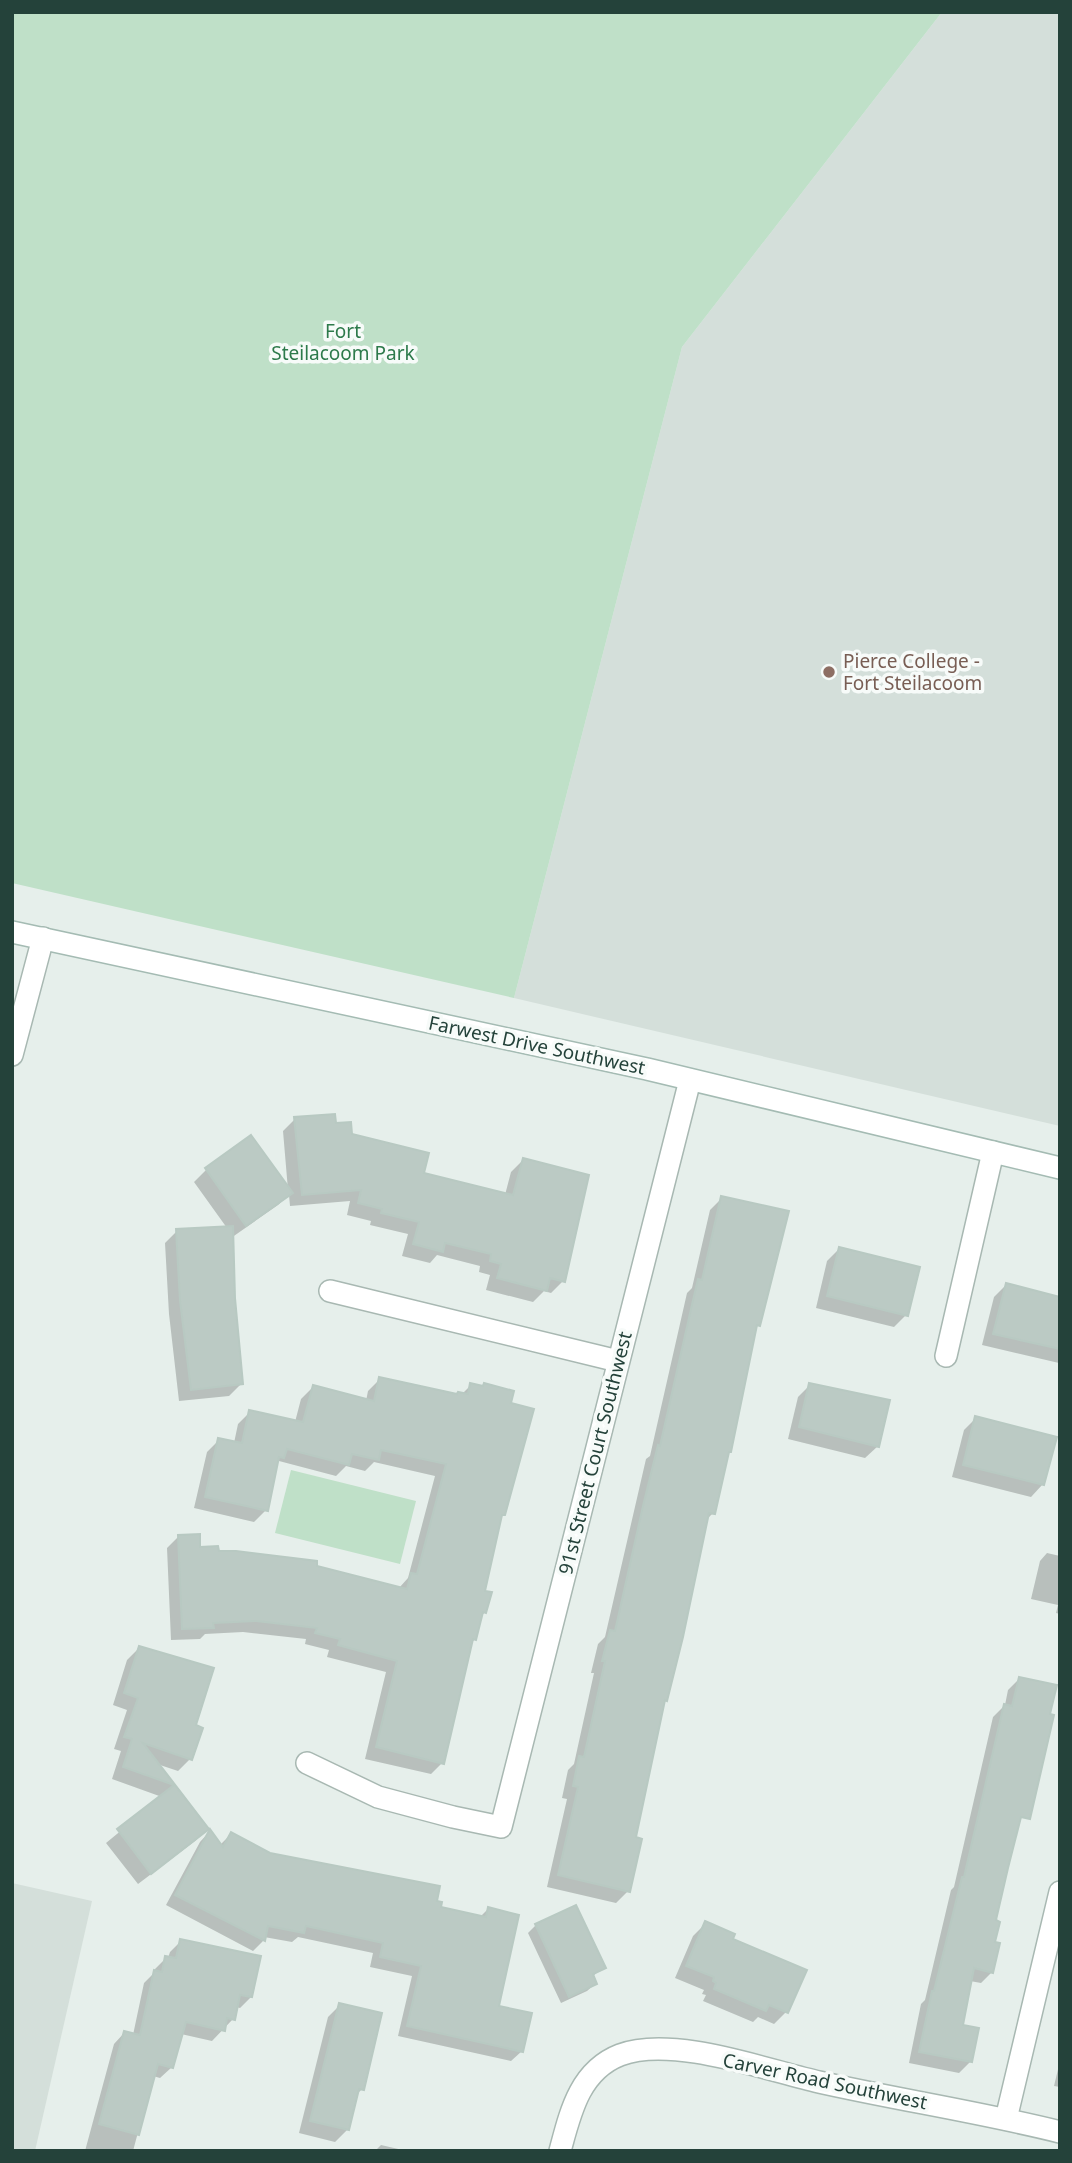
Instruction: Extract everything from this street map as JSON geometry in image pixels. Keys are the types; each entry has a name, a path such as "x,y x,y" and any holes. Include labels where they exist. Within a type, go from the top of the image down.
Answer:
{"street":[{"name":"Farwest Drive Southwest","path":"12,932 690,1080 1060,1168"},
{"path":"12,1055 43,938"},
{"name":"91st Street Court Southwest","path":"306,1763 379,1797 439,1814 501,1827 690,1080"},
{"path":"946,1356 993,1152"},
{"path":"330,1291 618,1361"},
{"path":"1006,2119 1060,1892"},
{"name":"Carver Road Southwest","path":"560,2151 571,2109 579,2091 594,2073 619,2056 643,2051 671,2050 724,2058 820,2082 1060,2132"}],"shaded area":[{"name":"Pierce College - Fort Steilacoom","path":"942,12 1060,12 1060,1126 514,998 682,347"},
{"path":"12,1883 92,1901 35,2151 12,2151"}],"green space":[{"name":"Fort Steilacoom Park","path":"12,12 942,12 682,347 514,998 12,883"},
{"path":"291,1470 416,1501 400,1564 275,1533"}],"building":[{"path":"335,1114 336,1123 351,1122 352,1134 429,1153 424,1173 513,1195 523,1158 589,1175 565,1282 550,1278 547,1291 497,1278 501,1264 490,1261 491,1254 445,1243 443,1252 413,1244 419,1222 381,1213 382,1209 358,1203 361,1190 302,1195 294,1117"},
{"path":"251,1135 293,1193 246,1226 205,1168"},
{"path":"721,1196 789,1211 760,1326 757,1325 731,1452 715,1514 709,1513 683,1637 667,1701 665,1700 636,1837 642,1839 630,1892 558,1875 578,1787 573,1786 579,1756 584,1757 605,1661 602,1661 610,1630 615,1631 698,1279 702,1280"},
{"path":"233,1226 235,1298 243,1384 191,1390 180,1301 176,1229"},
{"path":"839,1247 920,1267 908,1316 827,1296"},
{"path":"1006,1283 1060,1297 1060,1349 993,1334"},
{"path":"379,1377 457,1394 468,1394 470,1383 483,1386 484,1383 514,1391 511,1403 534,1409 505,1515 502,1515 485,1591 492,1592 486,1613 483,1612 476,1640 473,1639 444,1764 376,1747 397,1661 338,1645 340,1639 315,1633 317,1628 256,1621 213,1623 214,1628 182,1629 178,1535 200,1534 200,1547 218,1546 219,1551 317,1561 317,1566 407,1589 411,1573 417,1574 446,1464 381,1450 379,1460 352,1454 349,1465 287,1449 284,1458 279,1457 268,1511 205,1497 218,1438 242,1443 249,1410 303,1422 313,1385 374,1401"},
{"path":"809,1383 890,1400 879,1447 799,1427"},
{"path":"975,1416 1057,1437 1044,1485 963,1465"},
{"path":"139,1646 214,1668 196,1725 203,1728 192,1760 143,1743 209,1829 151,1874 117,1829 174,1785 123,1767 132,1739 124,1737 138,1698 124,1693"},
{"path":"1019,1677 1057,1685 1050,1714 1054,1715 1030,1819 1021,1817 1008,1868 996,1920 1000,1922 995,1942 1000,1943 993,1973 974,1968 963,2025 979,2028 972,2062 919,2052 932,1991 964,1877 1004,1704 1012,1706"},
{"path":"210,1829 223,1847 231,1832 270,1853 440,1886 437,1901 442,1902 441,1907 486,1917 488,1907 519,1915 499,2006 532,2013 523,2052 407,2026 421,1966 380,1957 383,1943 306,1926 304,1933 268,1926 265,1941 175,1895"},
{"path":"576,1905 606,1968 593,1974 597,1984 569,1997 535,1924"},
{"path":"705,1921 735,1934 733,1939 807,1970 788,2013 769,2005 766,2011 714,1989 714,1977 686,1966"},
{"path":"180,1939 261,1956 252,1997 240,1995 235,2020 227,2018 225,2031 186,2022 173,2068 158,2064 139,2135 99,2124 124,2031 140,2035 154,1970 162,1972 165,1956 176,1958"},
{"path":"339,2003 382,2013 364,2090 359,2089 349,2130 310,2121"}],"place":[{"name":"Pierce College - Fort Steilacoom","path":"829,672"}]}
